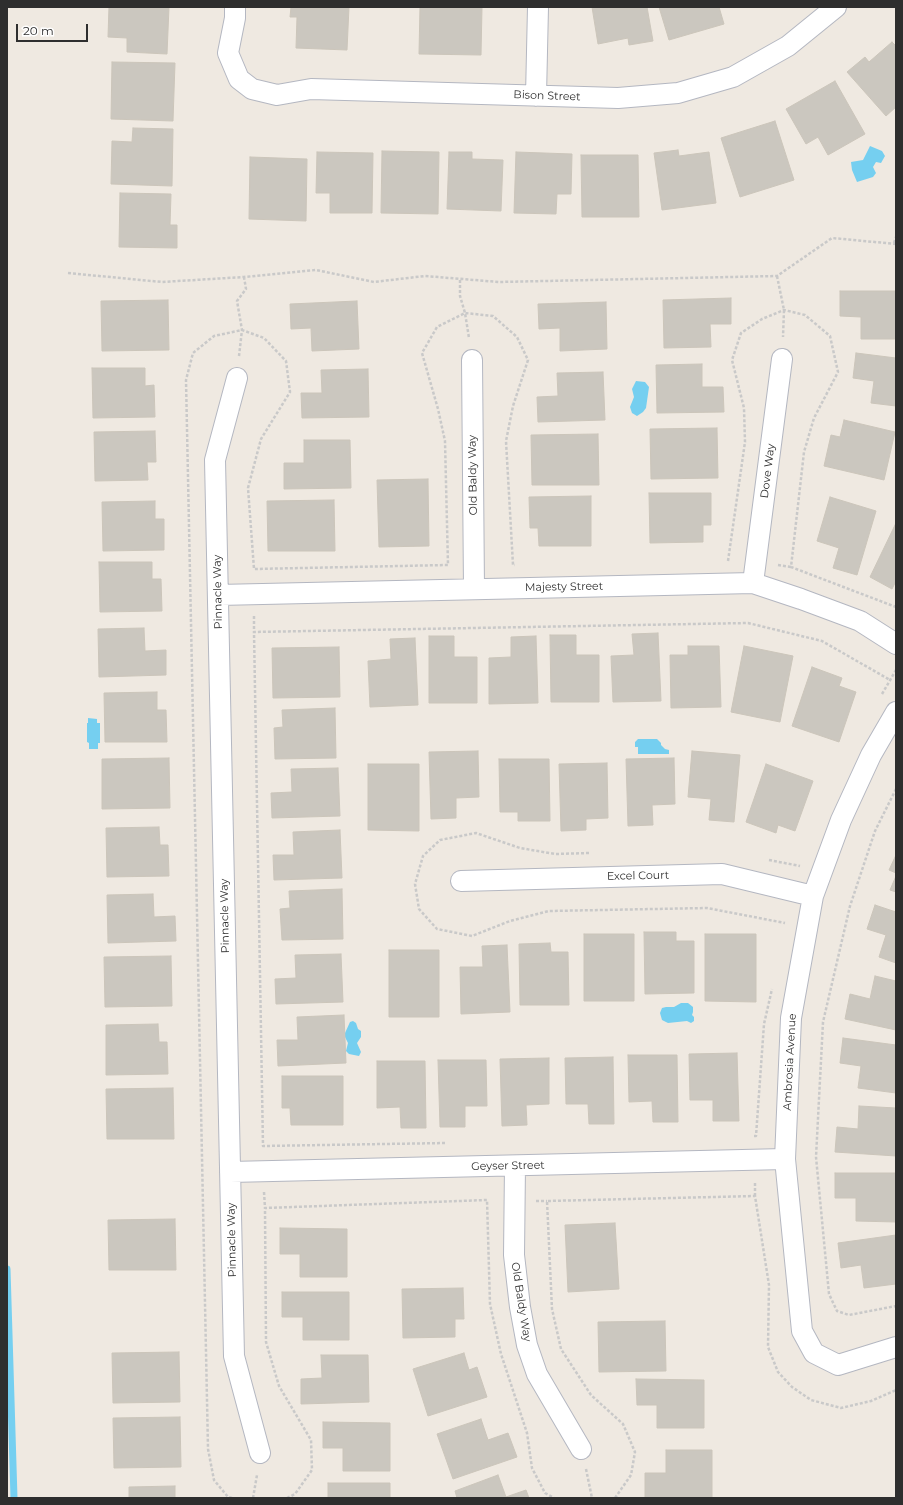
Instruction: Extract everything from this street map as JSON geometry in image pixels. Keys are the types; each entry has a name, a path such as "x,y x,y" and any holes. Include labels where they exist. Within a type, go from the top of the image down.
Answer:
{"street":[{"name":"Bison Street","path":"235,7 228,53 239,79 252,89 276,95 311,89 618,98 678,93 733,77 788,46 836,7"},
{"path":"536,96 538,7"},
{"name":"Dove Way","path":"753,583 782,359"},
{"name":"Old Baldy Way","path":"472,360 474,589"},
{"name":"Pinnacle Way","path":"237,378 215,460 230,1172 234,1356 260,1454"},
{"name":"Majesty Street","path":"218,595 753,583 860,621 896,644"},
{"name":"Ambrosia Avenue","path":"896,712 871,755 841,820 813,896 791,1018 785,1159 802,1331 814,1353 838,1366 896,1347"},
{"name":"Excel Court","path":"461,881 722,874 813,896"},
{"name":"Geyser Street","path":"230,1172 785,1159"},
{"name":"Old Baldy Way","path":"515,1166 514,1255 520,1307 527,1345 537,1374 581,1449"}],"path":[{"path":"68,273 162,282 244,277 316,270 374,282 424,276 499,282 777,276 832,238 895,244 896,237"},
{"path":"777,276 784,310 782,359"},
{"path":"237,378 242,330 238,302 246,289 244,277"},
{"path":"460,280 460,296 465,313 472,360"},
{"path":"720,561 728,561 745,442 744,408 732,360 741,333 762,319 784,310 805,315 830,336 838,372 814,418 804,452 791,567 896,607"},
{"path":"232,1498 228,1497 214,1480 208,1449 186,380 193,353 214,336 242,330 264,338 286,361 290,392 262,439 248,488 254,570 448,566 446,441 422,353 437,327 465,313 493,316 517,337 528,360 513,406 506,441 513,565 521,565"},
{"path":"890,680 896,670"},
{"path":"896,789 875,831 850,906 823,1022 816,1157 829,1294 837,1311 849,1316 896,1306"},
{"path":"615,1498 631,1475 635,1452 623,1424 591,1394 561,1349 552,1309 547,1201 755,1196 769,1285 768,1347 778,1372 792,1387 811,1400 841,1408 871,1401 896,1390"},
{"path":"287,1498 295,1494 312,1470 311,1440 279,1386 266,1342 265,1208 487,1200 490,1304 501,1354 527,1433 532,1468 545,1493 554,1498"},
{"path":"581,1449 592,1498"}],"water":[{"path":"870,146 882,151 885,156 881,163 876,162 873,167 876,173 873,177 857,182 852,170 851,162 863,160"},
{"path":"636,381 645,382 649,387 646,408 637,416 632,413 630,407 634,397 632,389"},
{"path":"88,718 97,719 97,723 100,723 100,743 98,743 98,749 89,749 89,743 87,742"},
{"path":"638,739 657,739 665,749 669,750 669,754 638,754 638,747 635,747 635,742"},
{"path":"681,1003 688,1003 693,1007 692,1015 694,1017 694,1021 691,1023 687,1021 668,1023 662,1020 660,1013 662,1008 674,1007"},
{"path":"353,1021 361,1031 361,1037 357,1043 361,1052 359,1056 349,1054 346,1051 348,1043 345,1033 350,1022"}],"building":[{"path":"109,7 169,7 167,54 127,52 127,38 108,37"},
{"path":"291,7 349,7 347,50 296,48 297,17 290,17"},
{"path":"420,7 482,7 481,55 419,54"},
{"path":"592,7 647,7 653,41 629,45 628,38 598,44"},
{"path":"659,7 719,7 724,24 669,40"},
{"path":"892,42 896,46 896,107 886,116 847,72 865,57 869,62"},
{"path":"112,62 175,63 173,121 111,119"},
{"path":"835,81 865,134 828,155 818,137 806,144 786,109"},
{"path":"775,121 794,180 740,197 721,138"},
{"path":"133,128 173,129 172,186 111,184 112,141 132,142"},
{"path":"678,150 679,156 709,152 716,203 662,210 654,153"},
{"path":"382,151 439,152 438,214 381,213"},
{"path":"317,152 373,153 372,213 330,213 330,193 316,193"},
{"path":"449,152 472,152 472,159 503,160 501,211 447,209"},
{"path":"516,152 572,154 571,194 557,194 556,214 514,213"},
{"path":"581,155 638,155 639,217 582,217"},
{"path":"250,157 307,159 306,221 249,219"},
{"path":"120,193 171,194 170,225 177,225 177,248 119,247"},
{"path":"840,291 896,291 896,339 861,339 861,317 840,316"},
{"path":"731,298 731,324 710,324 711,347 664,348 663,300"},
{"path":"168,300 169,350 102,351 101,301"},
{"path":"357,301 359,349 312,351 311,328 291,329 290,304"},
{"path":"606,302 607,349 560,351 560,328 539,329 538,304"},
{"path":"856,353 896,358 896,406 871,403 874,381 853,378"},
{"path":"702,364 702,387 723,387 724,412 657,413 656,365"},
{"path":"92,368 145,368 145,386 154,385 155,417 93,418"},
{"path":"368,369 369,417 302,418 301,393 322,393 321,370"},
{"path":"603,372 605,420 538,422 537,397 558,396 557,373"},
{"path":"844,420 895,432 884,480 824,466 831,435 840,437"},
{"path":"717,428 718,478 651,479 650,429"},
{"path":"155,431 156,462 147,462 148,480 95,481 94,432"},
{"path":"598,434 599,485 532,485 531,435"},
{"path":"304,440 350,440 351,488 284,489 284,463 304,463"},
{"path":"428,479 429,546 379,547 377,480"},
{"path":"649,493 711,493 711,525 703,525 703,542 650,543"},
{"path":"591,496 591,546 539,546 538,528 530,528 529,497"},
{"path":"830,497 876,511 857,575 833,568 839,548 817,541"},
{"path":"334,500 335,551 268,551 267,501"},
{"path":"155,501 155,519 164,519 164,550 103,551 102,502"},
{"path":"896,523 896,581 892,589 870,577"},
{"path":"99,562 152,562 152,579 161,579 162,611 100,612"},
{"path":"144,628 145,651 166,650 166,675 99,677 98,629"},
{"path":"658,633 661,701 613,702 611,656 634,655 632,634"},
{"path":"550,635 576,635 576,655 599,655 599,702 551,702"},
{"path":"429,636 454,636 454,657 477,657 477,703 429,703"},
{"path":"536,636 538,703 489,704 489,658 511,657 511,637"},
{"path":"415,638 418,705 370,707 368,661 391,659 390,639"},
{"path":"688,646 719,646 721,707 671,708 670,655 688,655"},
{"path":"744,646 793,656 780,722 731,712"},
{"path":"339,647 340,697 273,698 272,648"},
{"path":"812,667 842,678 839,686 856,692 839,742 792,726"},
{"path":"157,692 157,710 166,710 167,742 105,742 104,693"},
{"path":"335,708 336,758 275,759 274,728 283,727 282,710"},
{"path":"478,751 479,797 456,798 456,818 431,819 429,752"},
{"path":"692,751 740,755 734,822 709,820 711,799 688,797"},
{"path":"169,758 170,808 102,809 102,759"},
{"path":"674,758 675,804 652,805 653,825 628,826 626,759"},
{"path":"499,759 549,759 550,821 518,821 518,812 500,812"},
{"path":"607,763 608,818 586,819 586,830 561,831 559,764"},
{"path":"368,764 419,764 419,831 368,830"},
{"path":"766,764 813,781 795,831 778,825 776,833 746,822"},
{"path":"338,768 340,816 272,818 271,793 292,792 291,769"},
{"path":"159,827 160,845 168,845 169,876 107,877 106,828"},
{"path":"340,830 342,878 274,880 273,855 294,855 293,832"},
{"path":"896,855 896,873 889,870"},
{"path":"896,876 896,892 890,890"},
{"path":"342,889 343,939 282,940 280,909 290,908 289,891"},
{"path":"153,894 154,917 175,916 176,941 108,943 107,895"},
{"path":"875,905 896,912 896,963 879,957 886,935 867,929"},
{"path":"644,932 676,932 676,941 694,941 694,993 645,994"},
{"path":"584,934 634,934 634,1001 584,1001"},
{"path":"705,934 756,934 756,1002 705,1001"},
{"path":"550,943 551,952 568,952 569,1005 520,1005 519,944"},
{"path":"507,945 510,1012 461,1014 460,967 483,967 482,946"},
{"path":"389,950 439,950 439,1017 389,1017"},
{"path":"341,954 343,1002 276,1004 275,979 296,978 295,955"},
{"path":"171,956 172,1006 105,1007 104,957"},
{"path":"875,976 896,981 896,1030 845,1019 850,994 870,999"},
{"path":"344,1015 346,1063 278,1066 277,1040 298,1040 297,1017"},
{"path":"158,1024 159,1042 167,1042 168,1074 106,1075 106,1025"},
{"path":"843,1038 896,1045 896,1093 858,1088 861,1066 840,1063"},
{"path":"737,1053 739,1121 713,1121 713,1100 690,1100 689,1054"},
{"path":"628,1055 677,1055 678,1122 653,1122 652,1101 629,1102"},
{"path":"613,1057 614,1124 589,1124 588,1104 566,1104 565,1058"},
{"path":"549,1058 549,1104 526,1105 527,1125 502,1126 500,1059"},
{"path":"438,1060 486,1060 487,1106 465,1106 465,1127 440,1127"},
{"path":"377,1061 425,1061 426,1128 401,1128 400,1107 377,1108"},
{"path":"282,1076 343,1076 343,1125 291,1125 290,1108 282,1108"},
{"path":"173,1088 174,1139 107,1139 106,1089"},
{"path":"859,1106 896,1108 896,1156 835,1152 837,1127 858,1129"},
{"path":"835,1173 896,1173 896,1222 856,1221 856,1198 835,1198"},
{"path":"175,1219 176,1270 109,1270 108,1220"},
{"path":"615,1223 619,1289 568,1292 565,1225"},
{"path":"280,1228 347,1229 347,1277 300,1277 300,1254 280,1254"},
{"path":"896,1235 896,1284 864,1288 861,1265 841,1268 838,1243"},
{"path":"463,1288 464,1319 455,1319 455,1337 403,1338 402,1289"},
{"path":"282,1292 349,1292 349,1340 303,1340 303,1317 282,1317"},
{"path":"665,1321 666,1371 599,1372 598,1322"},
{"path":"179,1352 180,1402 113,1403 112,1353"},
{"path":"464,1353 469,1370 477,1367 487,1397 428,1416 413,1369"},
{"path":"321,1355 368,1355 369,1402 301,1404 301,1379 322,1378"},
{"path":"636,1379 704,1380 704,1428 657,1428 657,1405 637,1405"},
{"path":"180,1417 181,1467 114,1468 113,1418"},
{"path":"481,1419 488,1440 508,1433 517,1457 453,1479 437,1434"},
{"path":"323,1422 390,1423 390,1471 343,1471 343,1448 323,1448"},
{"path":"666,1450 712,1450 712,1498 645,1498 645,1473 666,1473"},
{"path":"498,1475 506,1497 526,1490 529,1498 457,1498 455,1491"},
{"path":"328,1483 390,1483 390,1498 328,1498"},
{"path":"175,1486 175,1498 129,1498 129,1487"}],"waterway":[{"path":"7,1269 14,1498"}]}
